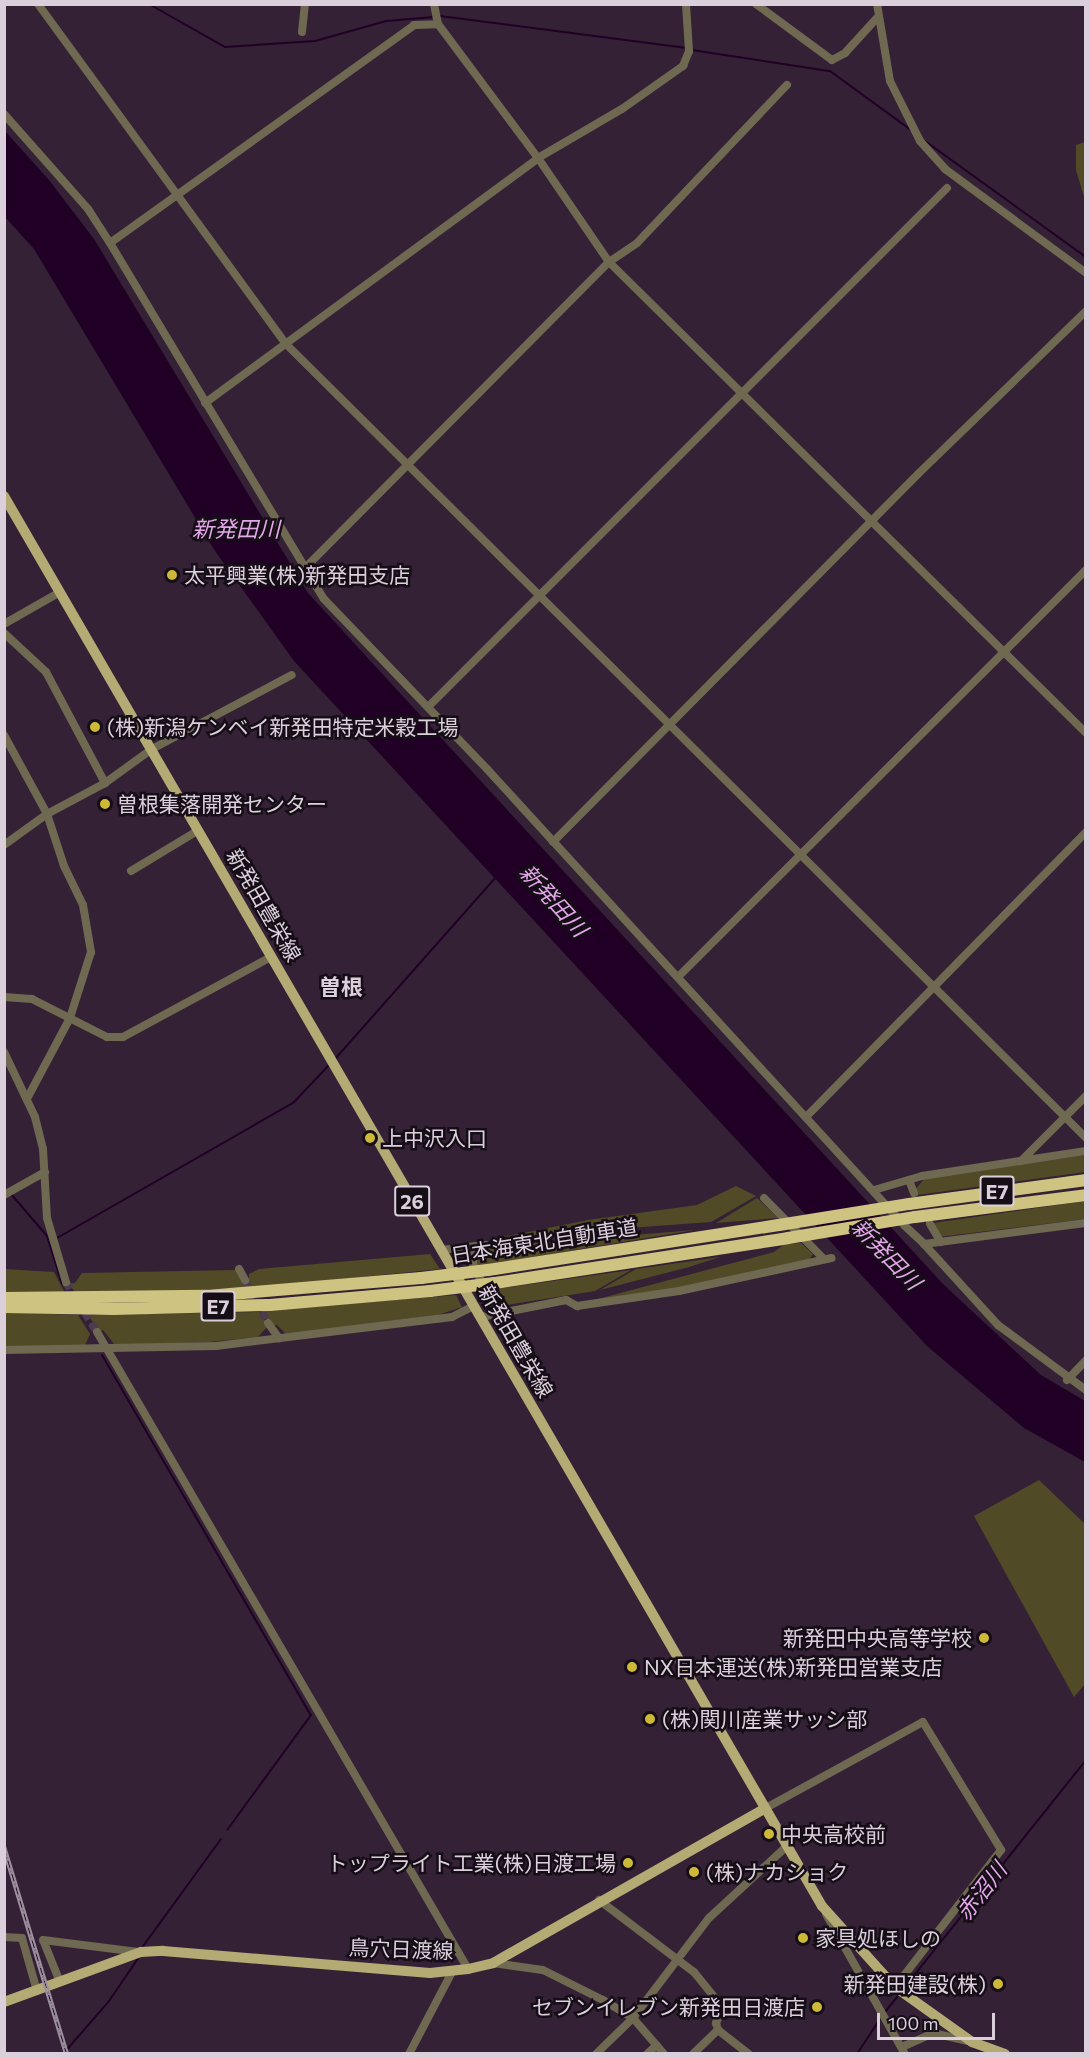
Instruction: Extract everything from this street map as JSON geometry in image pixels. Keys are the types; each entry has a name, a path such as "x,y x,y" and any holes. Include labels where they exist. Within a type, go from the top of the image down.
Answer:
{"highway":[{"name":"日本海東北自動車道","path":"4,1298 207,1296 421,1278 488,1270 779,1225 911,1198 1086,1180"},
{"name":"日本海東北自動車道","path":"4,1307 103,1310 270,1305 430,1292 915,1217 1086,1195"}],"main road":[{"name":"新発田豊栄線","path":"4,496 822,1906 895,1987 972,2042 1005,2054"},
{"name":"鳥穴日渡線","path":"4,2002 141,1952 185,1952 285,1963 452,1972 468,1970 493,1963 599,1900 764,1809"}],"street":[{"path":"38,4 285,342 406,465 1086,1138"},
{"path":"302,32 305,4"},
{"path":"434,4 438,24 538,158 609,262 1086,733"},
{"path":"205,403 538,158 622,109 683,66 690,51 686,4"},
{"path":"756,4 832,60 845,54 877,18"},
{"path":"877,4 877,18 890,81 920,141 945,169 1086,273"},
{"path":"110,243 414,25 438,24"},
{"path":"304,569 609,262 637,243 787,85"},
{"path":"4,114 59,173 110,243 324,599 428,707 998,1325 1067,1380 1086,1390"},
{"path":"428,707 740,392 947,188"},
{"path":"553,842 870,521 1086,311"},
{"path":"678,977 1086,570"},
{"path":"4,624 60,592"},
{"path":"4,633 46,672 105,783"},
{"path":"4,844 47,814 105,783 152,749 292,675"},
{"path":"4,735 47,814 89,926 91,952 70,1018 27,1099"},
{"path":"131,871 199,830"},
{"path":"806,1117 1086,832"},
{"path":"4,997 32,999 107,1037 123,1037 271,957"},
{"path":"4,1052 27,1099 43,1149 47,1218 66,1282"},
{"path":"1021,1161 1086,1096"},
{"path":"874,1190 909,1180 1086,1151"},
{"path":"5,1194 45,1172"},
{"path":"909,1180 911,1198"},
{"path":"481,1317 496,1311 566,1300 577,1306 679,1292 798,1268 826,1258 765,1198"},
{"path":"924,1244 1086,1223"},
{"path":"930,1224 941,1242"},
{"path":"441,1250 486,1245"},
{"path":"473,1247 473,1264 496,1311"},
{"path":"239,1269 245,1280"},
{"path":"4,1350 216,1346 453,1317 474,1306"},
{"path":"268,1323 279,1338"},
{"path":"97,1332 468,1970"},
{"path":"1067,1380 1086,1360"},
{"path":"764,1809 923,1722 1001,1850 895,1987"},
{"path":"596,2054 633,2018 709,1918 786,1846"},
{"path":"599,1900 679,1957 723,2008 716,2023 718,2030 749,2054"},
{"path":"822,1906 903,2050 933,2033 972,2042"},
{"path":"4,1937 22,1938 37,1990"},
{"path":"60,1982 43,1940 141,1952"},
{"path":"493,1963 543,1970 633,2018 664,2054"},
{"path":"409,2054 452,1972"},
{"path":"693,2054 718,2030"},
{"path":"647,2054 657,2045"}],"shaded area":[{"path":"1086,142 1085,200 1076,170 1076,145"},
{"path":"1085,1155 1085,1172 917,1195 914,1191 925,1178"},
{"path":"736,1186 756,1196 711,1222 503,1237 588,1220 697,1205"},
{"path":"757,1198 778,1218 716,1223"},
{"path":"1085,1201 1085,1219 939,1237 933,1223"},
{"path":"695,1230 477,1266 476,1256 485,1247"},
{"path":"801,1243 813,1254 809,1260 715,1282 583,1303 774,1252 785,1244"},
{"path":"430,1254 440,1269 251,1288 245,1277 249,1280 249,1274 259,1269"},
{"path":"720,1257 689,1267 600,1290 636,1269"},
{"path":"5,1269 54,1272 66,1295 5,1293"},
{"path":"235,1270 247,1289 76,1294 69,1283 75,1283 82,1273"},
{"path":"631,1270 595,1291 506,1305 493,1299 488,1290"},
{"path":"456,1295 462,1307 438,1315 286,1334 277,1325 270,1325 262,1311"},
{"path":"4,1312 78,1315 90,1334 84,1348 5,1347"},
{"path":"260,1312 268,1326 258,1337 208,1342 115,1345 103,1330 99,1332 90,1318 91,1315"},
{"path":"1039,1480 1085,1524 1085,1684 1074,1697 974,1516"}],"water":[{"name":"新発田川","path":"5,131 49,180 94,239 308,593 943,1284 1041,1375 1085,1401 1085,1462 1024,1428 927,1346 294,661 215,551 34,249 5,217"}],"waterway":[{"path":"149,4 225,47 315,41 386,21 434,17"},
{"path":"440,16 687,48"},
{"path":"692,50 830,71 911,130"},
{"path":"925,141 1086,257"},
{"path":"335,1059 496,877"},
{"path":"57,1238 294,1102 329,1065"},
{"path":"11,1194 47,1236 62,1284"},
{"path":"102,1355 311,1715 227,1830"},
{"name":"赤沼川","path":"904,1988 1086,1760"},
{"path":"141,1949 221,1839"},
{"path":"63,2054 109,2001 139,1957"},
{"name":"赤沼川","path":"885,2012 899,1995"},
{"name":"赤沼川","path":"857,2054 882,2016"}],"tunnel":[{"path":"245,1280 268,1323"},
{"path":"66,1282 97,1332"}],"railway":[{"path":"4,1847 67,2054"}],"place":[{"name":"太平興業(株)新発田支店","path":"172,575"},
{"name":"(株)新潟ケンベイ新発田特定米穀工場","path":"95,727"},
{"name":"曽根集落開発センター","path":"105,804"},
{"name":"上中沢入口","path":"370,1138"},
{"name":"新発田中央高等学校","path":"984,1638"},
{"name":"NX日本運送(株)新発田営業支店","path":"632,1667"},
{"name":"(株)関川産業サッシ部","path":"650,1719"},
{"name":"中央高校前","path":"769,1834"},
{"name":"トップライト工業(株)日渡工場","path":"628,1863"},
{"name":"(株)ナカショク","path":"694,1872"},
{"name":"家具処ほしの","path":"803,1938"},
{"name":"新発田建設(株)","path":"998,1984"},
{"name":"セブンイレブン新発田日渡店","path":"817,2007"}],"district":[{"name":"曽根","path":"341,987"}]}
